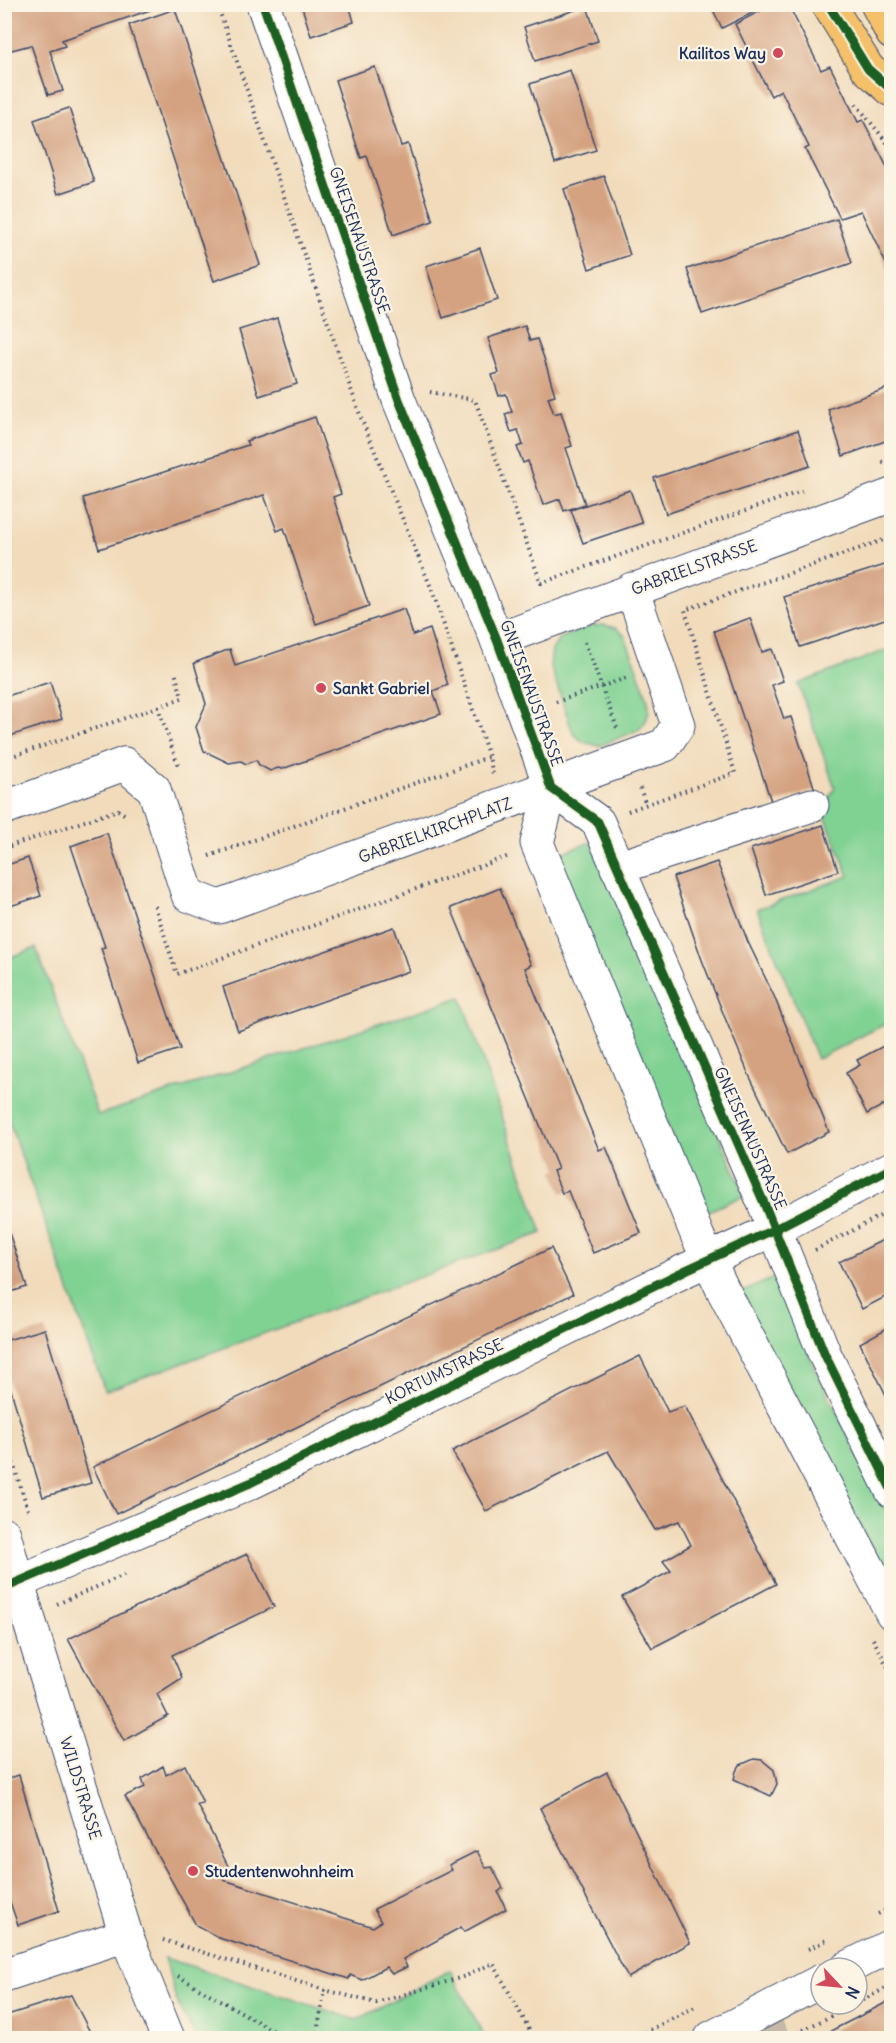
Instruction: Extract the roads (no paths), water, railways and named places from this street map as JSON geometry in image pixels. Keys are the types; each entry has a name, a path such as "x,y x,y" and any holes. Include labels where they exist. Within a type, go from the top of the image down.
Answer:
{"main road":[{"path":"828,4 868,69 891,90"},
{"path":"877,4 891,33"}],"street":[{"name":"GNEISENAUSTRASSE","path":"263,4 399,400 497,640 551,788 598,822 775,1229 825,1355 891,1491"},
{"name":"GABRIELSTRASSE","path":"497,640 891,495"},
{"name":"GABRIELKIRCHPLATZ","path":"4,808 124,764 154,789 188,895 219,907 665,745 678,725 632,589"},
{"name":"GNEISENAUSTRASSE","path":"551,788 537,843 709,1260 891,1613"},
{"path":"617,868 812,805"},
{"name":"KORTUMSTRASSE","path":"11,1586 250,1483 775,1229 891,1168"},
{"name":"WILDSTRASSE","path":"4,1534 11,1586 141,1936 168,2038"},
{"path":"4,1976 141,1936"},
{"path":"869,1956 891,1945"},
{"path":"711,2038 809,1988"}],"tunnel":[{"path":"760,2013 773,2038"}],"place":[{"name":"Kailitos Way","path":"778,53"},
{"name":"Sankt Gabriel","path":"321,688"},
{"name":"Studentenwohnheim","path":"193,1871"}]}
